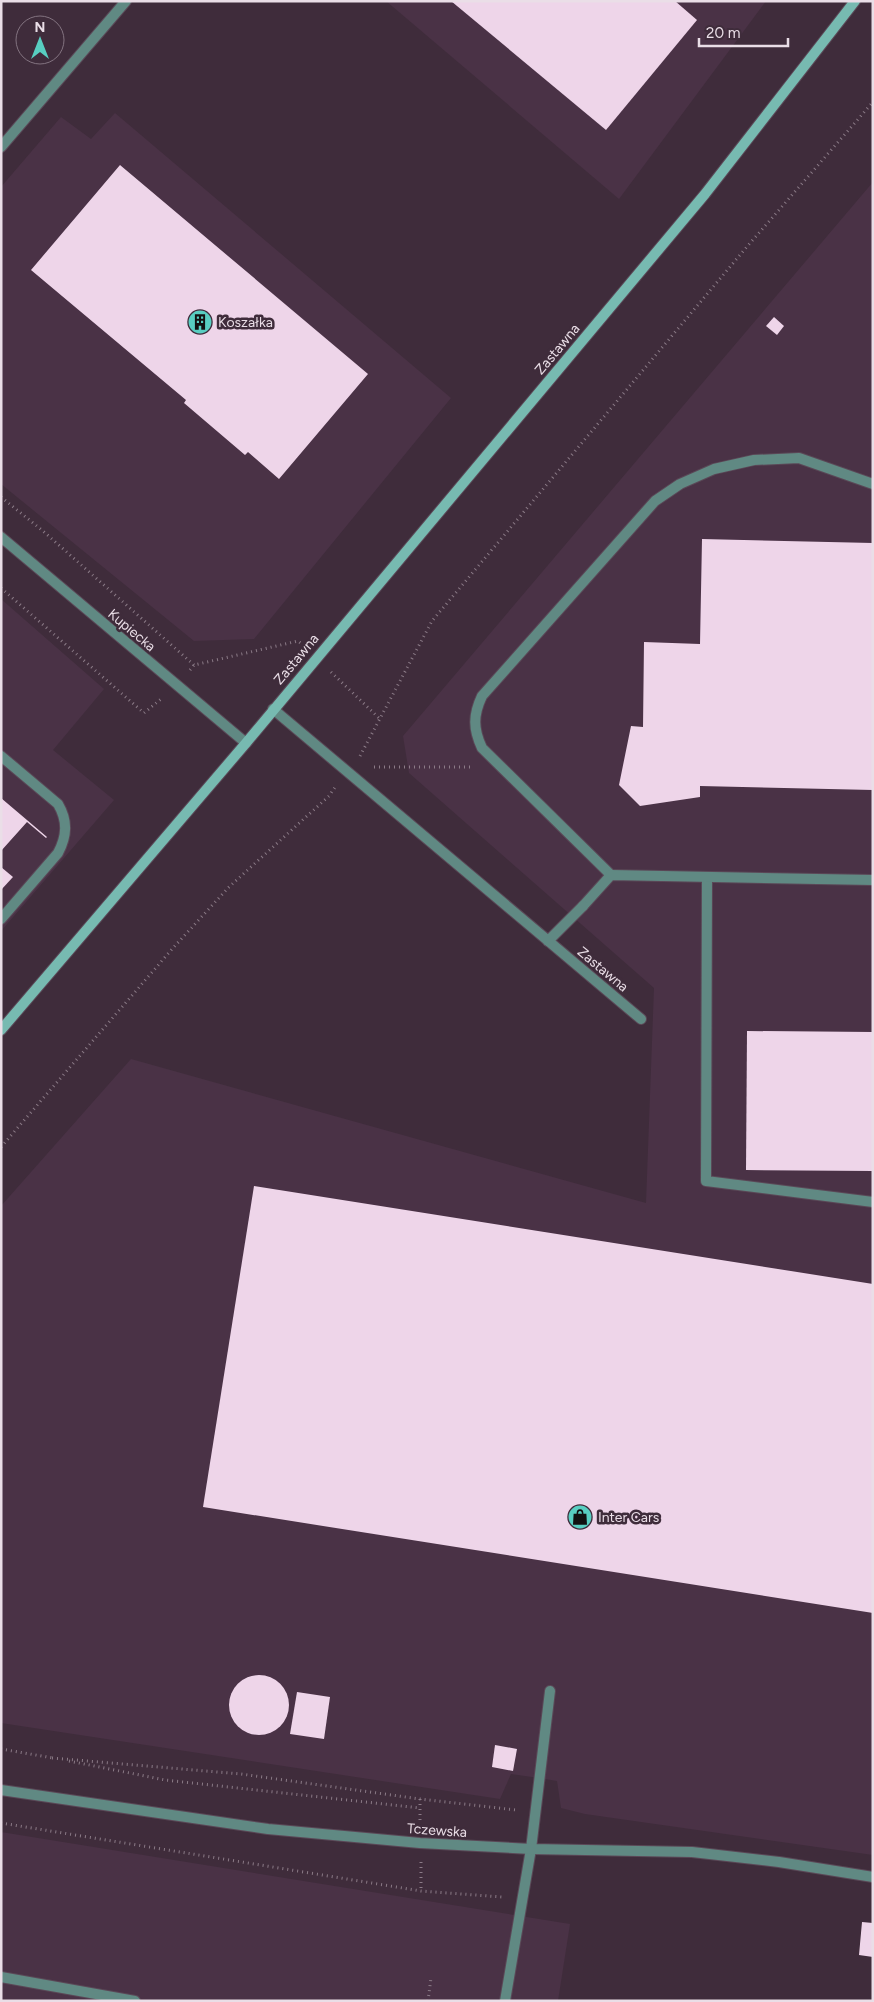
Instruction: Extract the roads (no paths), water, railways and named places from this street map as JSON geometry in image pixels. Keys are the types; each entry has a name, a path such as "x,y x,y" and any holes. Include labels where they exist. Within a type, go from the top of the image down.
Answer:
{"main road":[{"name":"Zastawna","path":"1,1030 246,743 706,194 855,1"}],"street":[{"path":"1,147 126,1"},
{"path":"873,484 799,458 754,460 714,469 680,484 655,501 482,696 476,710 474,722 476,737 482,748 611,875 873,880"},
{"name":"Kupiecka","path":"1,538 246,743"},
{"name":"Zastawna","path":"273,710 641,1019"},
{"path":"1,756 58,804 64,814 66,829 64,842 58,853 1,919"},
{"path":"548,941 611,875"},
{"path":"707,877 706,1181 873,1202"},
{"path":"505,2001 524,1899 550,1690"},
{"name":"Tczewska","path":"1,1790 268,1830 420,1843 531,1849 692,1852 779,1862 873,1877"},
{"path":"1,1977 135,2001"}],"place":[{"name":"Koszałka","path":"200,322"},
{"name":"Inter Cars","path":"580,1517"}]}
